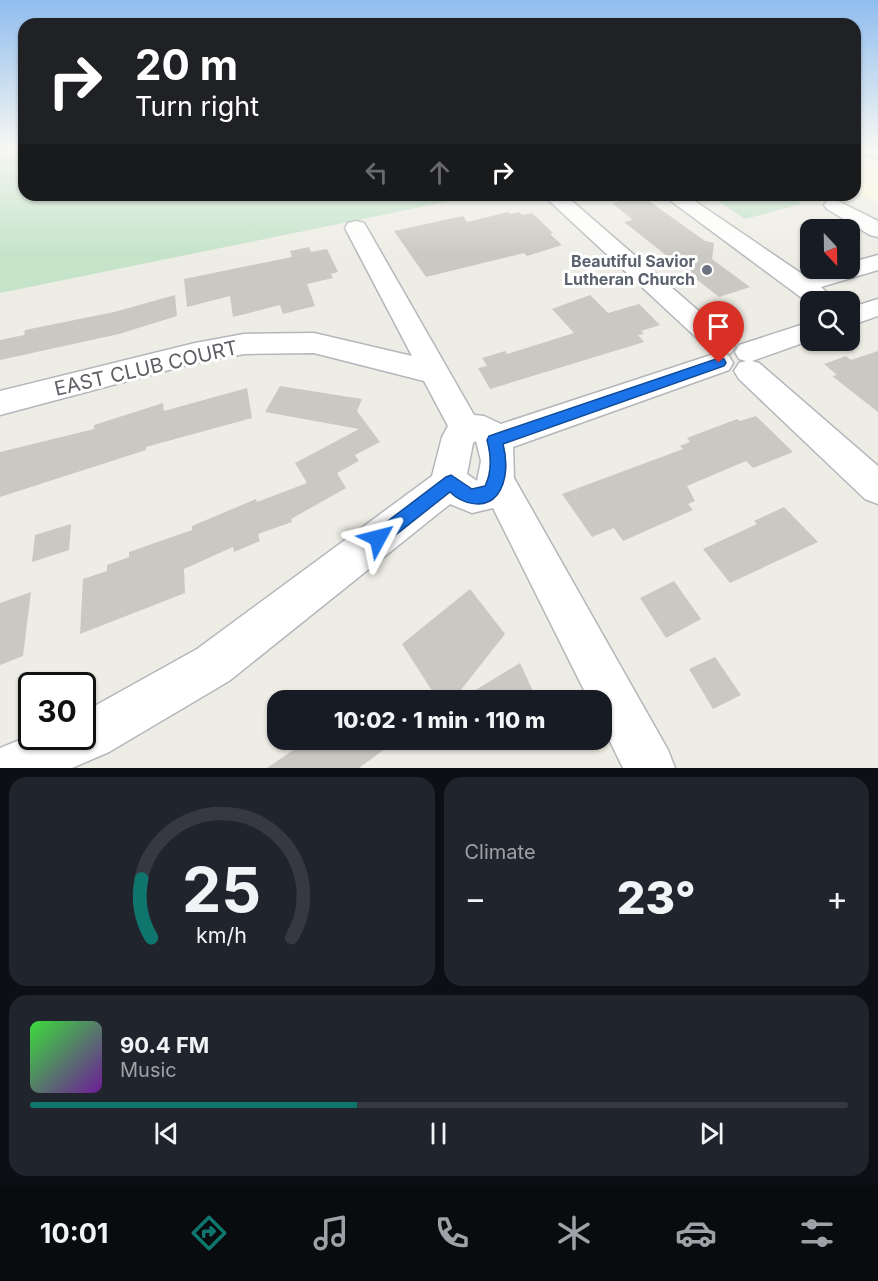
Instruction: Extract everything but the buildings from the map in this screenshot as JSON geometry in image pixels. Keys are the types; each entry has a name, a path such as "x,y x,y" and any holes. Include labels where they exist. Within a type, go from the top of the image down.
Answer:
{"street":[{"path":"560,201 878,488"},
{"path":"682,201 810,291"},
{"path":"834,205 878,230"},
{"path":"356,228 434,373 486,450 650,768"},
{"path":"802,285 878,262"},
{"path":"486,450 491,491 470,497 451,482 449,476 458,437 486,450 800,335"},
{"name":"EAST CLUB COURT","path":"0,403 195,353 244,344 314,343 434,373"},
{"path":"13,768 92,735 213,665 451,482"}],"shaded area":[{"path":"861,184 878,184 878,203 861,194"}],"green space":[{"path":"0,184 18,184 18,201 451,201 0,293"},
{"path":"718,201 801,201 798,202 801,204 745,219"}],"place":[{"name":"Beautiful Savior Lutheran Church","path":"707,270"}],"route":[{"path":"378,538 451,482 470,497 491,491 496,480 498,453 495,440 719,363"}]}
